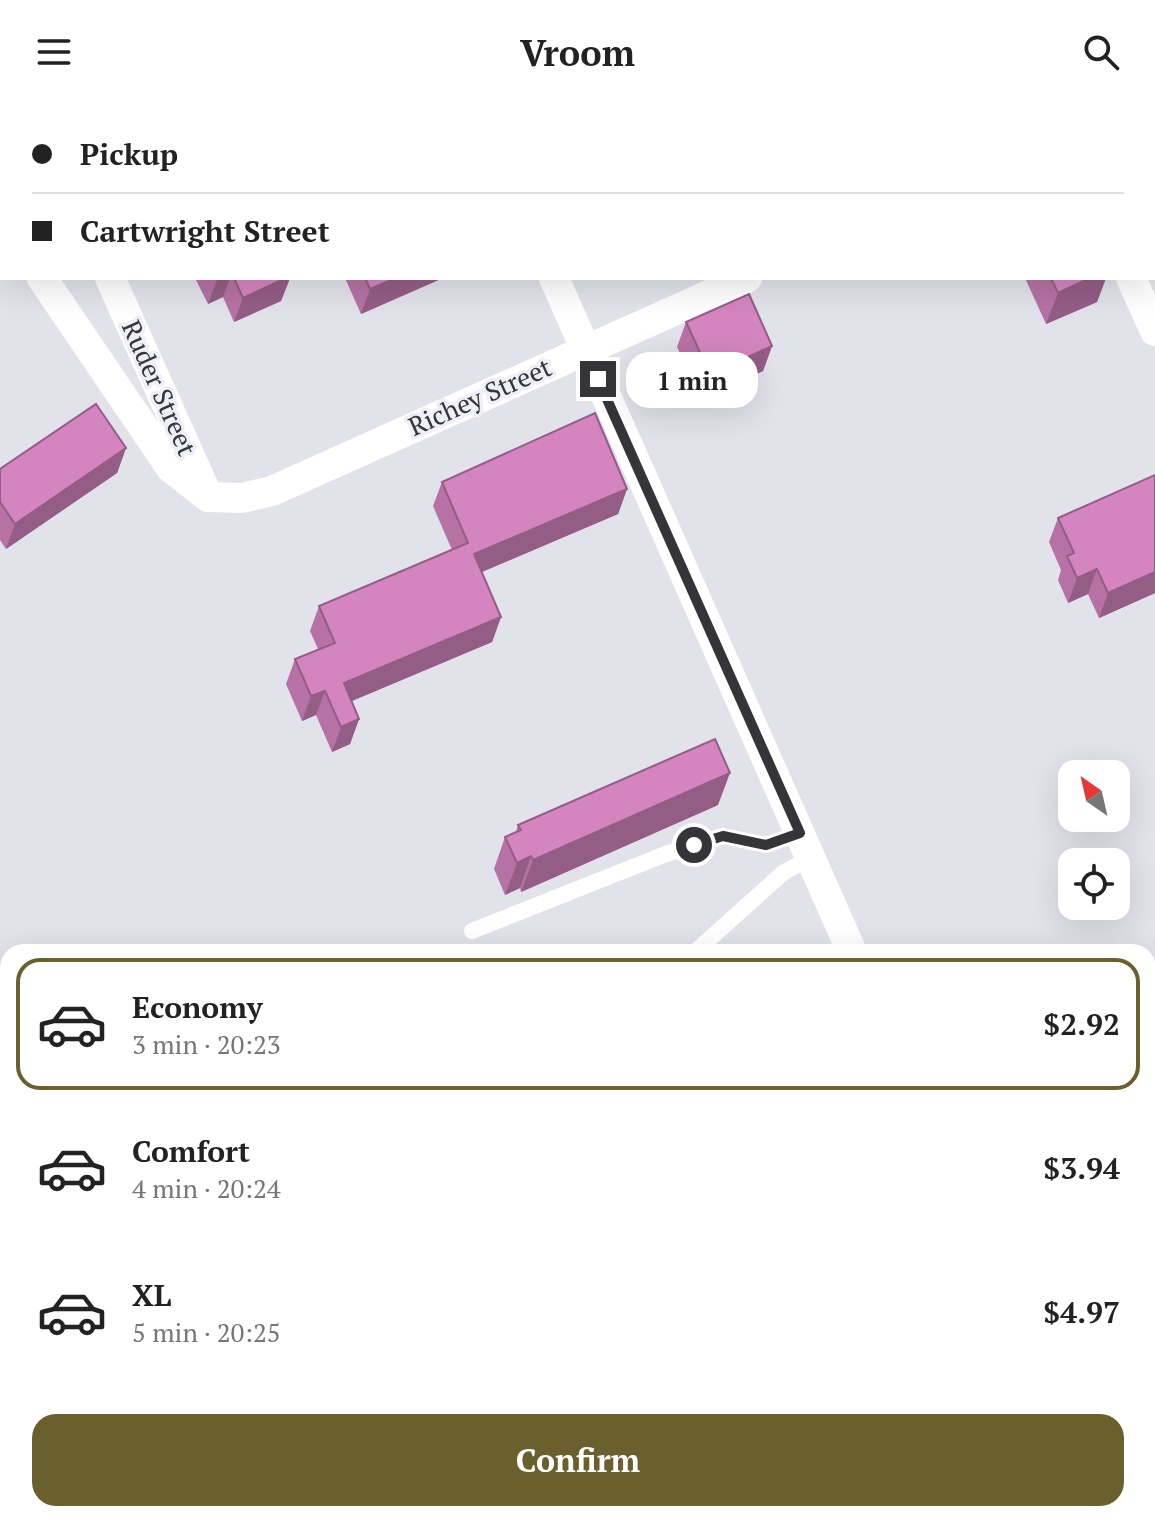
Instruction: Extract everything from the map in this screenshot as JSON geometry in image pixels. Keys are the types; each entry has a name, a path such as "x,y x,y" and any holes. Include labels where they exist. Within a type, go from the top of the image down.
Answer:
{"street":[{"path":"43,280 171,468 208,497"},
{"name":"Ruder Street","path":"111,280 208,497"},
{"path":"555,280 848,944"},
{"name":"Richey Street","path":"208,497 242,498 272,491 743,280"},
{"path":"1132,280 1155,331"}],"lane":[{"path":"472,931 666,854 723,836 766,845 805,845"},
{"path":"704,944 784,872 805,845"}],"building":[{"path":"235,280 282,280 243,298"},
{"path":"366,280 391,280 370,289"},
{"path":"1052,280 1086,280 1058,293"},
{"path":"749,294 772,346 710,374 686,322"},
{"path":"96,404 126,448 15,524 0,502 0,469"},
{"path":"595,413 627,489 474,554 501,617 344,683 359,719 341,727 325,691 311,696 295,659 335,643 319,606 468,543 442,482"},
{"path":"1155,475 1155,572 1108,593 1097,569 1077,578 1067,556 1074,553 1058,518"},
{"path":"715,739 730,773 533,860 531,856 517,863 505,837 521,830 518,825"}],"route":[{"path":"598,379 800,833 766,845 723,836 694,845"}]}
